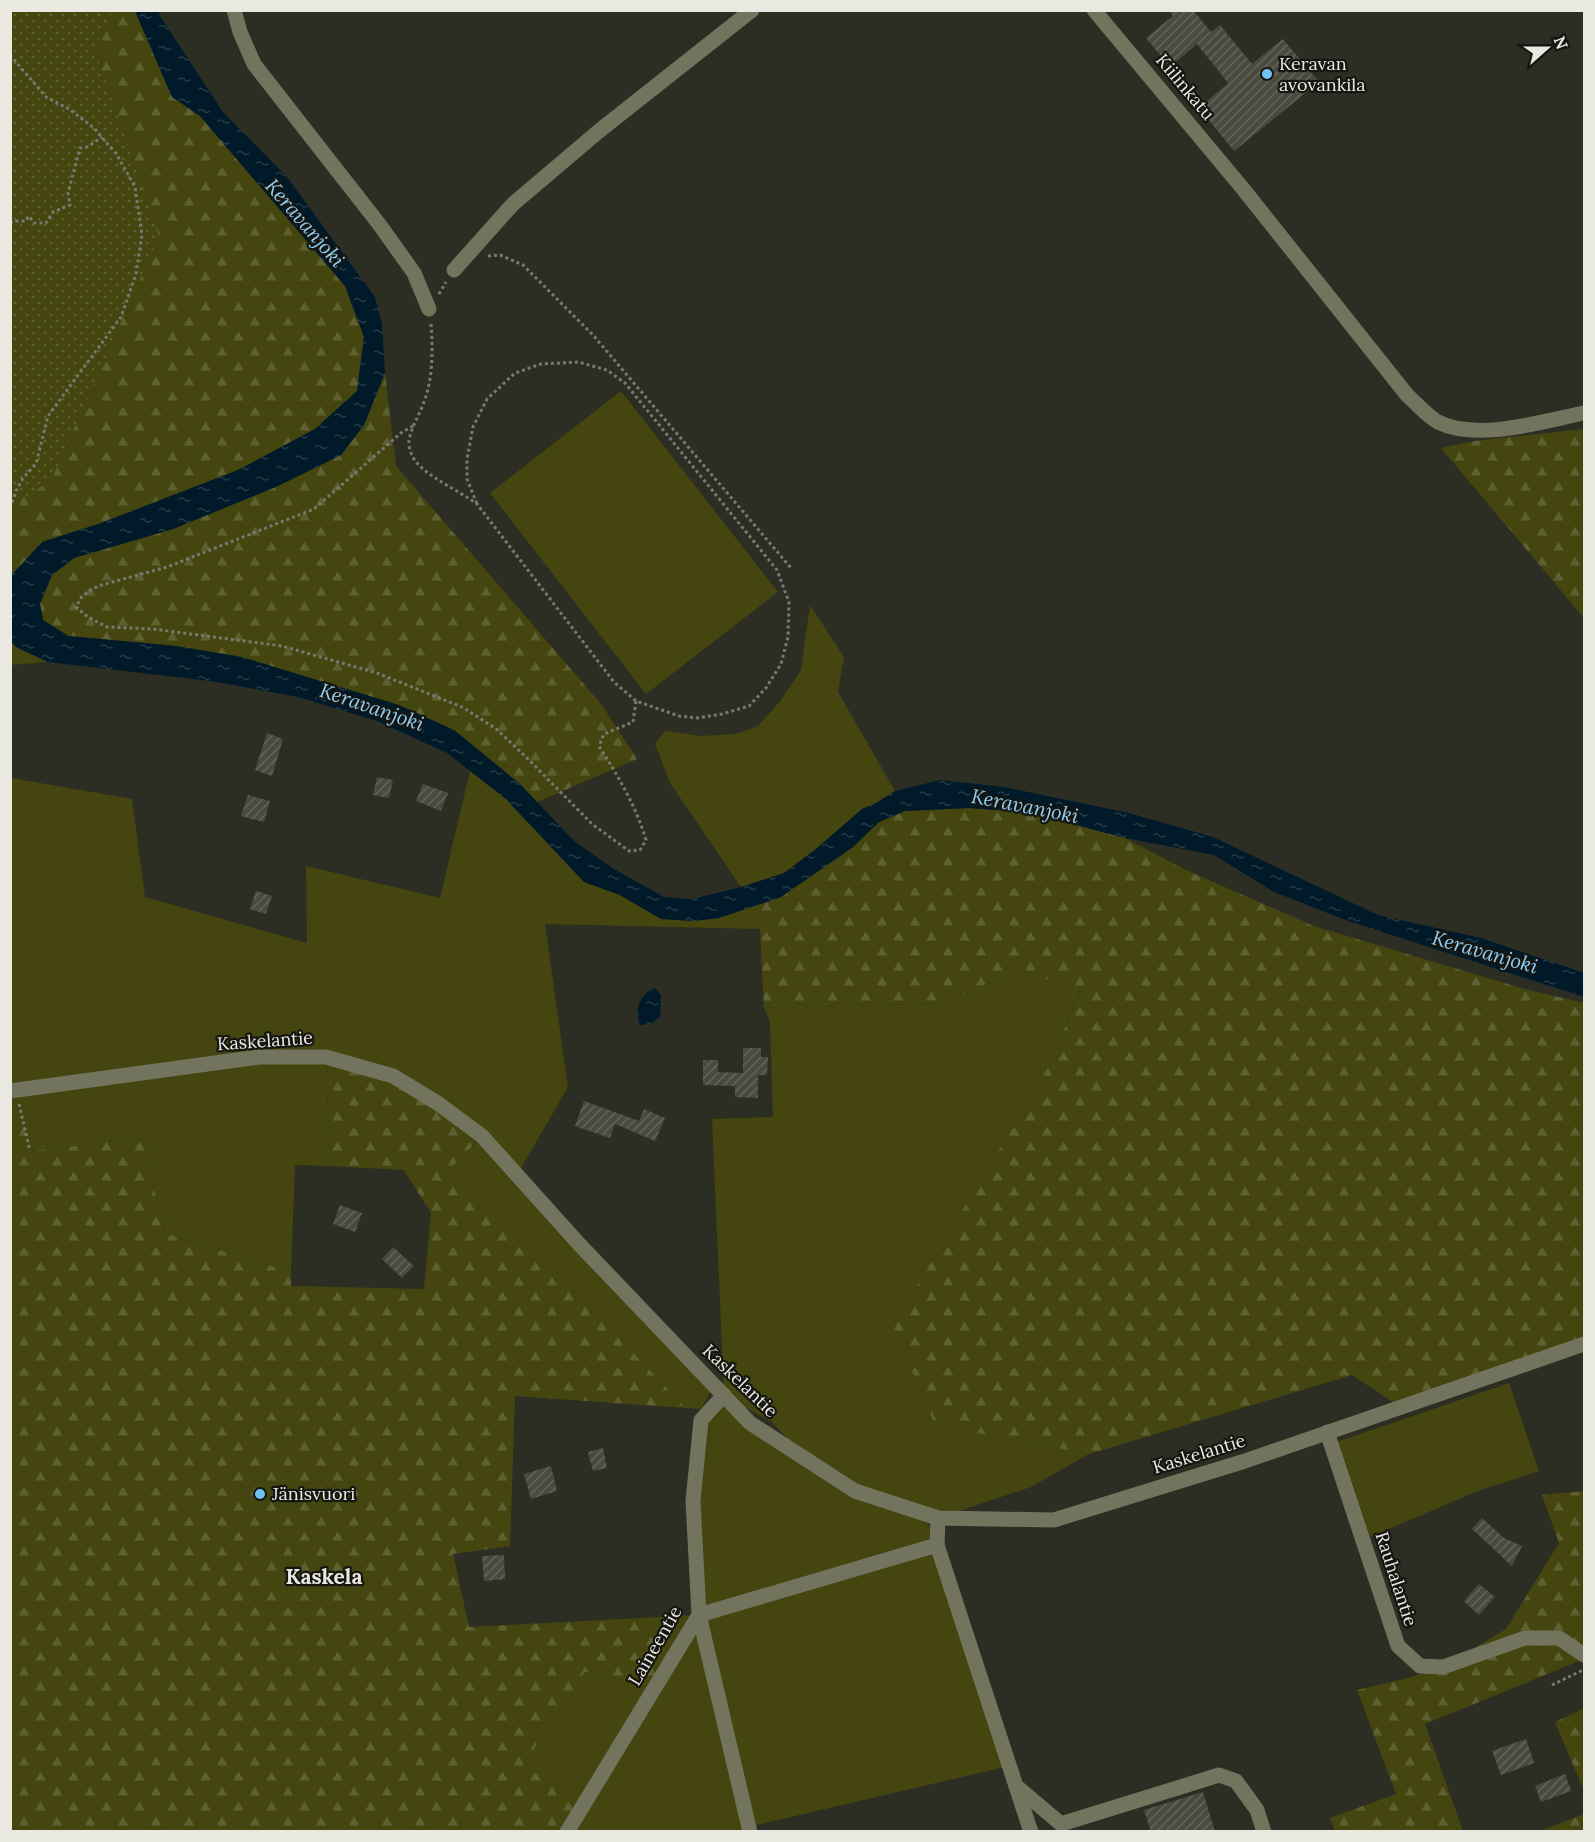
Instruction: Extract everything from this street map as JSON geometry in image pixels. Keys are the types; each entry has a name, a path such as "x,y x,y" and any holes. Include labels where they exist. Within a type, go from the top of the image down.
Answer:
{"street":[{"path":"234,10 240,32 254,64 379,224 414,273 429,309"},
{"path":"454,270 513,204 599,131 752,10"},
{"name":"Kiilinkatu","path":"1094,10 1244,190 1407,395 1436,421 1453,428 1474,431 1506,428 1584,413"},
{"name":"Kaskelantie","path":"13,1091 259,1057 326,1057 393,1076 439,1104 482,1136 579,1244 750,1423 855,1491 938,1518 1054,1520 1245,1461 1584,1344"},
{"name":"Laineentie","path":"567,1832 699,1615 693,1501 701,1420 724,1395"},
{"name":"Rauhalantie","path":"1327,1432 1398,1647 1420,1666 1443,1667 1525,1638 1559,1638 1584,1655"},
{"path":"938,1518 937,1545 1031,1832"},
{"path":"750,1832 699,1615 937,1545"},
{"path":"1016,1786 1060,1828 1219,1775 1236,1781 1257,1810 1264,1832"}],"path":[{"path":"10,55 46,97 69,109 93,128 117,155 135,187 142,235 136,274 121,316 48,416 36,464 23,478 10,508"},
{"path":"10,223 13,220 25,220 29,216 34,223 46,223 53,212 70,205 68,193 80,148 87,147 102,137"},
{"path":"483,257 500,255 523,265 571,312 791,568"},
{"path":"454,270 429,309 432,367 424,401 412,426 408,444 414,460 427,473 477,504"},
{"path":"578,362 606,370 625,383 777,570 789,602 788,637 781,664 766,688 749,706 722,714 698,718 679,716 636,701 614,682 477,504 467,479 467,459 473,427 487,399 515,373 541,364 578,362"},
{"path":"412,426 314,508 167,567 99,586 82,596 76,607 106,627 153,629 282,646 377,673 462,707 495,728 592,824 629,851 640,850 646,840 639,816 599,747 604,734 633,722 636,701"},
{"path":"13,1091 30,1151"},
{"path":"1552,1685 1584,1670"}],"green space":[{"path":"11,10 57,14 61,11 113,11 94,48 159,236 51,481 11,505"},
{"path":"11,11 135,11 172,97 200,116 345,286 364,337 357,391 315,429 238,470 101,523 42,542 11,575"},
{"path":"385,373 396,466 601,704 637,759 537,802 520,784 454,730 399,705 242,657 176,646 69,636 43,620 40,604 52,575 74,558 173,529 278,486 341,455 364,425"},
{"path":"621,391 778,592 646,694 490,493"},
{"path":"1584,429 1584,618 1441,448 1474,441"},
{"path":"810,605 844,657 838,692 895,791 862,809 784,873 741,887 670,783 655,744 665,731 701,736 736,734 758,726 781,700 801,670"},
{"path":"10,641 16,647 48,662 11,665"},
{"path":"470,771 506,799 584,882 620,895 661,919 694,921 719,918 751,907 760,929 545,924 568,1087 517,1175 714,1386 701,1409 686,1408 554,1270 446,1172 482,1137 326,1057 330,1166 295,1165 291,1272 164,1233 143,1138 30,1151 15,1091 11,1091 11,778 132,799 145,897 307,943 306,866 440,898"},
{"path":"969,808 1027,812 1125,838 1186,870 1314,926 1521,988 1584,1003 1584,1344 1400,1407 1352,1375 1089,1454 935,1425 893,1326 1049,1066 1080,991 1020,970 942,1003 764,1008 760,929 751,907 781,897 853,847 879,822 905,811"},
{"path":"1020,970 1080,990 1049,1066 936,1425 1089,1454 1031,1487 938,1518 864,1495 928,1523 1009,1766 748,1827 746,1831 567,1832 523,1765 585,1672 654,1688 699,1615 701,1420 724,1395 712,1119 773,1117 770,1022 764,1008 942,1003","holes":["726,1397 772,1422 803,1456"]},
{"path":"326,1057 393,1076 482,1136 447,1172 554,1270 686,1408 515,1396 510,1546 453,1554 469,1627 699,1615 654,1688 585,1672 523,1765 585,1803 567,1831 11,1832 11,1091 15,1091 30,1151 143,1138 164,1233 291,1272 291,1286 424,1289 431,1213 404,1170 330,1166"},
{"path":"1509,1383 1539,1471 1478,1491 1363,1540 1331,1444"},
{"path":"1584,1491 1584,1659 1425,1724 1463,1831 1335,1831 1330,1818 1396,1794 1357,1690 1443,1667 1506,1629 1559,1543 1542,1495"},
{"path":"1584,1708 1584,1791 1555,1722"},
{"path":"1584,1814 1584,1831 1540,1831"}],"water":[{"name":"Keravanjoki","path":"135,11 158,11 223,112 287,177 375,297 382,324 385,373 364,425 341,455 278,486 173,529 74,558 52,575 40,604 43,620 68,636 176,646 242,657 399,705 454,730 520,784 574,841 614,869 664,897 692,899 784,873 862,809 895,791 940,780 1004,787 1129,813 1213,837 1378,915 1481,938 1584,973 1584,997 1348,921 1274,892 1214,855 1125,838 1027,812 969,808 905,811 879,822 853,847 781,897 719,918 694,921 661,919 620,895 584,882 506,799 447,753 377,721 298,697 210,681 48,662 16,647 11,641 11,576 42,542 101,523 238,470 315,429 357,391 364,337 345,286 200,116 172,97"},
{"path":"655,988 661,995 660,1017 651,1024 640,1025 639,1003 645,994"}],"building":[{"name":"Keravan avovankila","path":"1168,10 1193,10 1211,32 1220,25 1252,64 1283,39 1319,82 1234,151 1199,108 1228,83 1197,44 1170,67 1146,38 1173,16"},
{"path":"267,733 283,739 272,776 255,770"},
{"path":"377,777 393,780 389,798 373,795"},
{"path":"423,784 448,793 441,811 416,801"},
{"path":"248,795 270,801 264,822 241,816"},
{"path":"256,891 272,896 266,914 250,909"},
{"path":"743,1048 761,1048 761,1057 768,1057 767,1075 758,1075 758,1098 735,1097 735,1086 703,1085 703,1060 718,1060 718,1072 743,1073"},
{"path":"584,1101 639,1121 644,1109 665,1118 655,1141 615,1124 610,1138 575,1126"},
{"path":"340,1205 362,1213 355,1232 333,1224"},
{"path":"393,1247 414,1266 402,1278 382,1259"},
{"path":"603,1448 607,1468 593,1471 588,1452"},
{"path":"551,1466 557,1491 531,1499 524,1474"},
{"path":"1482,1518 1504,1538 1522,1546 1512,1566 1472,1529"},
{"path":"504,1555 505,1579 484,1581 482,1556"},
{"path":"1479,1584 1495,1597 1479,1615 1464,1601"},
{"path":"1526,1739 1534,1763 1501,1775 1492,1751"},
{"path":"1565,1774 1571,1791 1541,1802 1535,1786"},
{"path":"1203,1792 1215,1832 1151,1832 1144,1810"}],"place":[{"name":"Keravan avovankila","path":"1267,74"},
{"name":"Jänisvuori","path":"260,1494"}],"district":[{"name":"Kaskela","path":"324,1577"}]}
